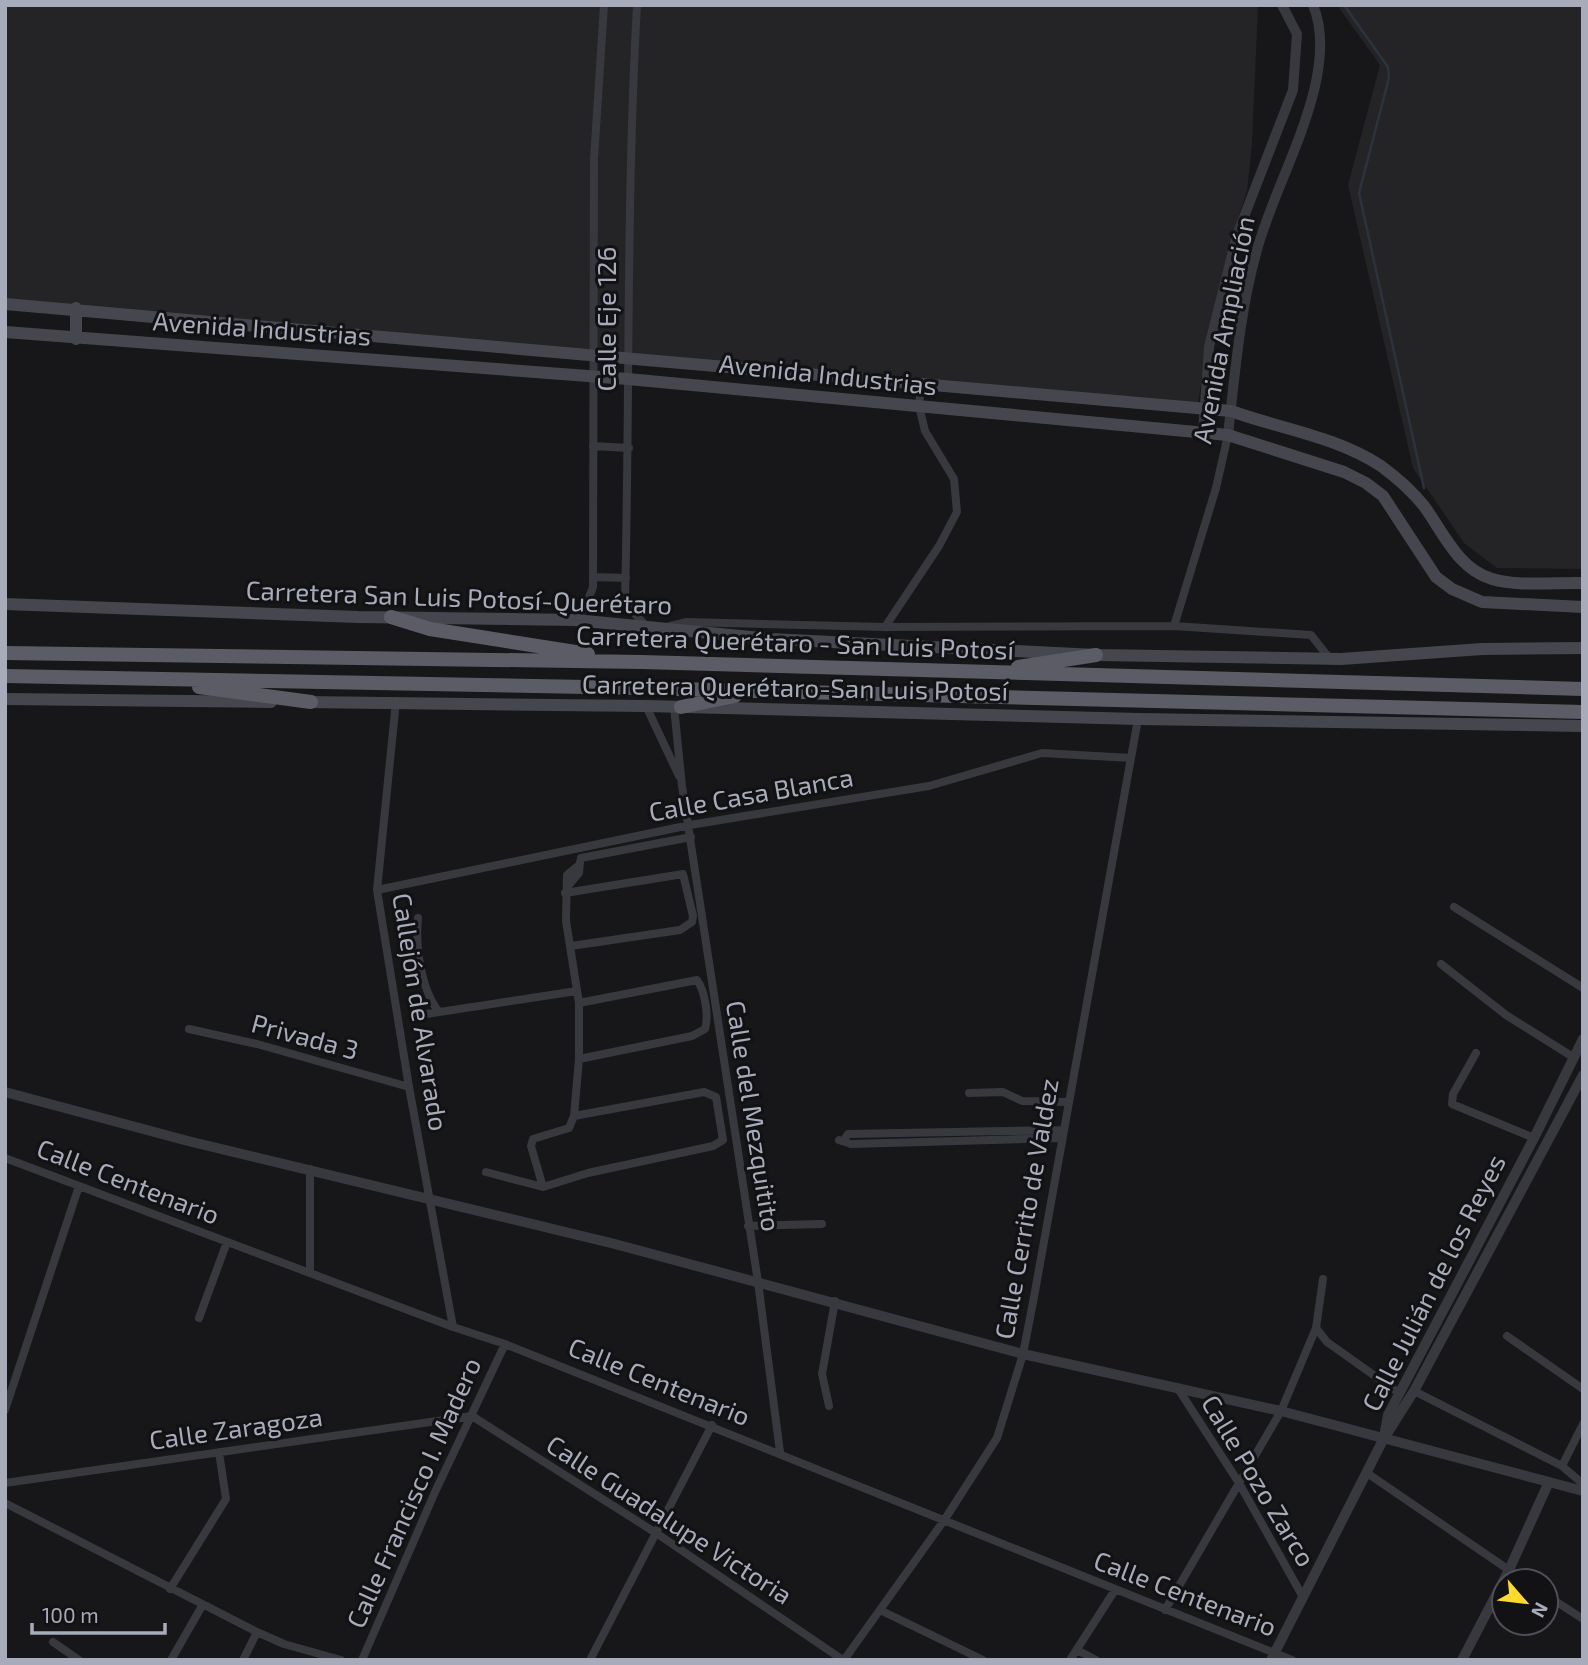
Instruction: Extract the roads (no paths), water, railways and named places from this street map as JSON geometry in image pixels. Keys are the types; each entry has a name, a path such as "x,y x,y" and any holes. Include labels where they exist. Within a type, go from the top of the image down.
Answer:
{"highway":[{"path":"391,617 430,629 642,662"},
{"name":"Carretera Querétaro - San Luis Potosí","path":"5,653 642,662 1583,689"},
{"path":"982,673 1096,655"},
{"name":"Carretera Querétaro - San Luis Potosí","path":"5,676 760,691 1583,712"},
{"path":"136,677 311,702"},
{"path":"678,707 760,691"}],"main road":[{"name":"Avenida Industrias","path":"5,304 76,308 1110,403 1205,407 1231,411 1355,450 1383,468 1422,504 1460,558 1472,570 1492,579 1583,583"},
{"path":"76,308 76,339"},
{"path":"306,355 307,329"},
{"name":"Avenida Industrias","path":"5,332 628,379 1228,435 1344,472 1366,483 1383,496 1436,577 1469,597 1482,602 1583,607"},
{"name":"Carretera San Luis Potosí-Querétaro","path":"5,604 391,617 575,620 784,639 1096,655 1330,659 1482,649 1583,648"},
{"name":"Carretera Querétaro-San Luis Potosí","path":"5,699 396,701 1138,719 1583,726"}],"street":[{"name":"Calle Eje 126","path":"575,620 585,608 593,577 591,376 594,159 604,5"},
{"name":"Calle Eje 126","path":"637,5 629,161 626,578 627,605 645,625"},
{"name":"Avenida Ampliación","path":"1203,432 1209,347 1237,235 1293,90 1297,34 1282,5"},
{"name":"Avenida Ampliación","path":"1174,626 1216,488 1228,435 1232,377 1256,250 1317,87 1322,39 1313,5"},
{"path":"885,626 939,546 957,512 954,479 925,431 919,407 921,385"},
{"path":"593,446 629,448"},
{"path":"593,577 626,578"},
{"path":"665,627 687,622 885,626 1174,626 1311,635 1330,659"},
{"name":"Callejón de Alvarado","path":"396,701 377,890 409,1087 453,1327"},
{"name":"Calle del Mezquitito","path":"646,706 682,786"},
{"name":"Calle del Mezquitito","path":"678,707 682,786 758,1282 780,1452"},
{"name":"Calle Cerrito de Valdez","path":"843,1660 944,1519 997,1438 1023,1354 1138,719"},
{"name":"Calle Casa Blanca","path":"377,890 580,857 690,825 929,786 1042,753 1131,758"},
{"path":"543,1187 531,1146 533,1139 569,1128 574,1116 579,1059 579,1003 567,890 576,879 580,857 691,837"},
{"path":"567,890 684,874 692,922 680,930 571,946"},
{"path":"1454,906 1583,988"},
{"path":"418,918 416,941 429,999 439,1012"},
{"path":"1441,964 1506,1015 1573,1058"},
{"path":"579,1003 697,980 701,986 707,1022 705,1029 692,1036 579,1059"},
{"path":"420,1015 578,991"},
{"name":"Privada 3","path":"189,1029 257,1044 409,1087"},
{"name":"Calle Julián de los Reyes","path":"1383,1440 1414,1391 1432,1342 1483,1235 1583,1039"},
{"path":"1476,1053 1453,1094 1452,1104 1534,1138"},
{"name":"Calle Julián de los Reyes","path":"1383,1440 1388,1415 1399,1393 1494,1241 1583,1075"},
{"path":"5,1092 188,1141 310,1169 835,1301 1023,1354 1281,1412 1583,1491"},
{"path":"486,1172 543,1187 588,1173 713,1146 723,1140 717,1100 713,1094 704,1092 574,1116"},
{"path":"970,1093 1003,1092 1022,1101 1068,1102"},
{"path":"976,1136 1035,1129 1062,1134"},
{"path":"1035,1129 1035,1139"},
{"path":"918,1137 878,1133 848,1134 842,1140 851,1144 930,1136 1035,1139 1062,1134"},
{"path":"878,1133 878,1143"},
{"name":"Calle Centenario","path":"5,1158 453,1327 505,1344 780,1452 1273,1656 1292,1660"},
{"path":"310,1169 310,1273"},
{"path":"5,1410 79,1186"},
{"path":"748,1226 822,1224"},
{"path":"1483,1235 1494,1241"},
{"path":"198,1318 227,1242"},
{"path":"1165,1610 1281,1412 1316,1328 1323,1279"},
{"path":"829,1406 822,1374 835,1301"},
{"path":"1316,1328 1327,1342 1399,1393"},
{"path":"1507,1336 1583,1389"},
{"name":"Calle Francisco I. Madero","path":"362,1660 505,1344"},
{"name":"Calle Pozo Zarco","path":"1177,1387 1240,1483 1303,1597"},
{"path":"1414,1391 1562,1466 1583,1484"},
{"name":"Calle Zaragoza","path":"5,1483 472,1416"},
{"name":"Calle Guadalupe Victoria","path":"472,1416 656,1534 843,1660"},
{"path":"1562,1466 1583,1424"},
{"path":"590,1660 712,1425"},
{"path":"1273,1656 1383,1440"},
{"path":"170,1588 226,1499 219,1452"},
{"path":"1367,1473 1505,1567"},
{"path":"1510,1567 1548,1484"},
{"path":"5,1503 257,1632 285,1644 341,1660"},
{"path":"1070,1660 1115,1590"},
{"path":"1560,1604 1583,1619"},
{"path":"171,1660 202,1605"},
{"path":"1462,1660 1490,1606"},
{"path":"880,1610 983,1660"},
{"path":"243,1660 257,1632"},
{"path":"53,1642 79,1660"},
{"path":"1077,1650 1096,1660"}],"waterway":[{"path":"1344,5 1388,67 1389,78 1359,193 1424,488"}]}
